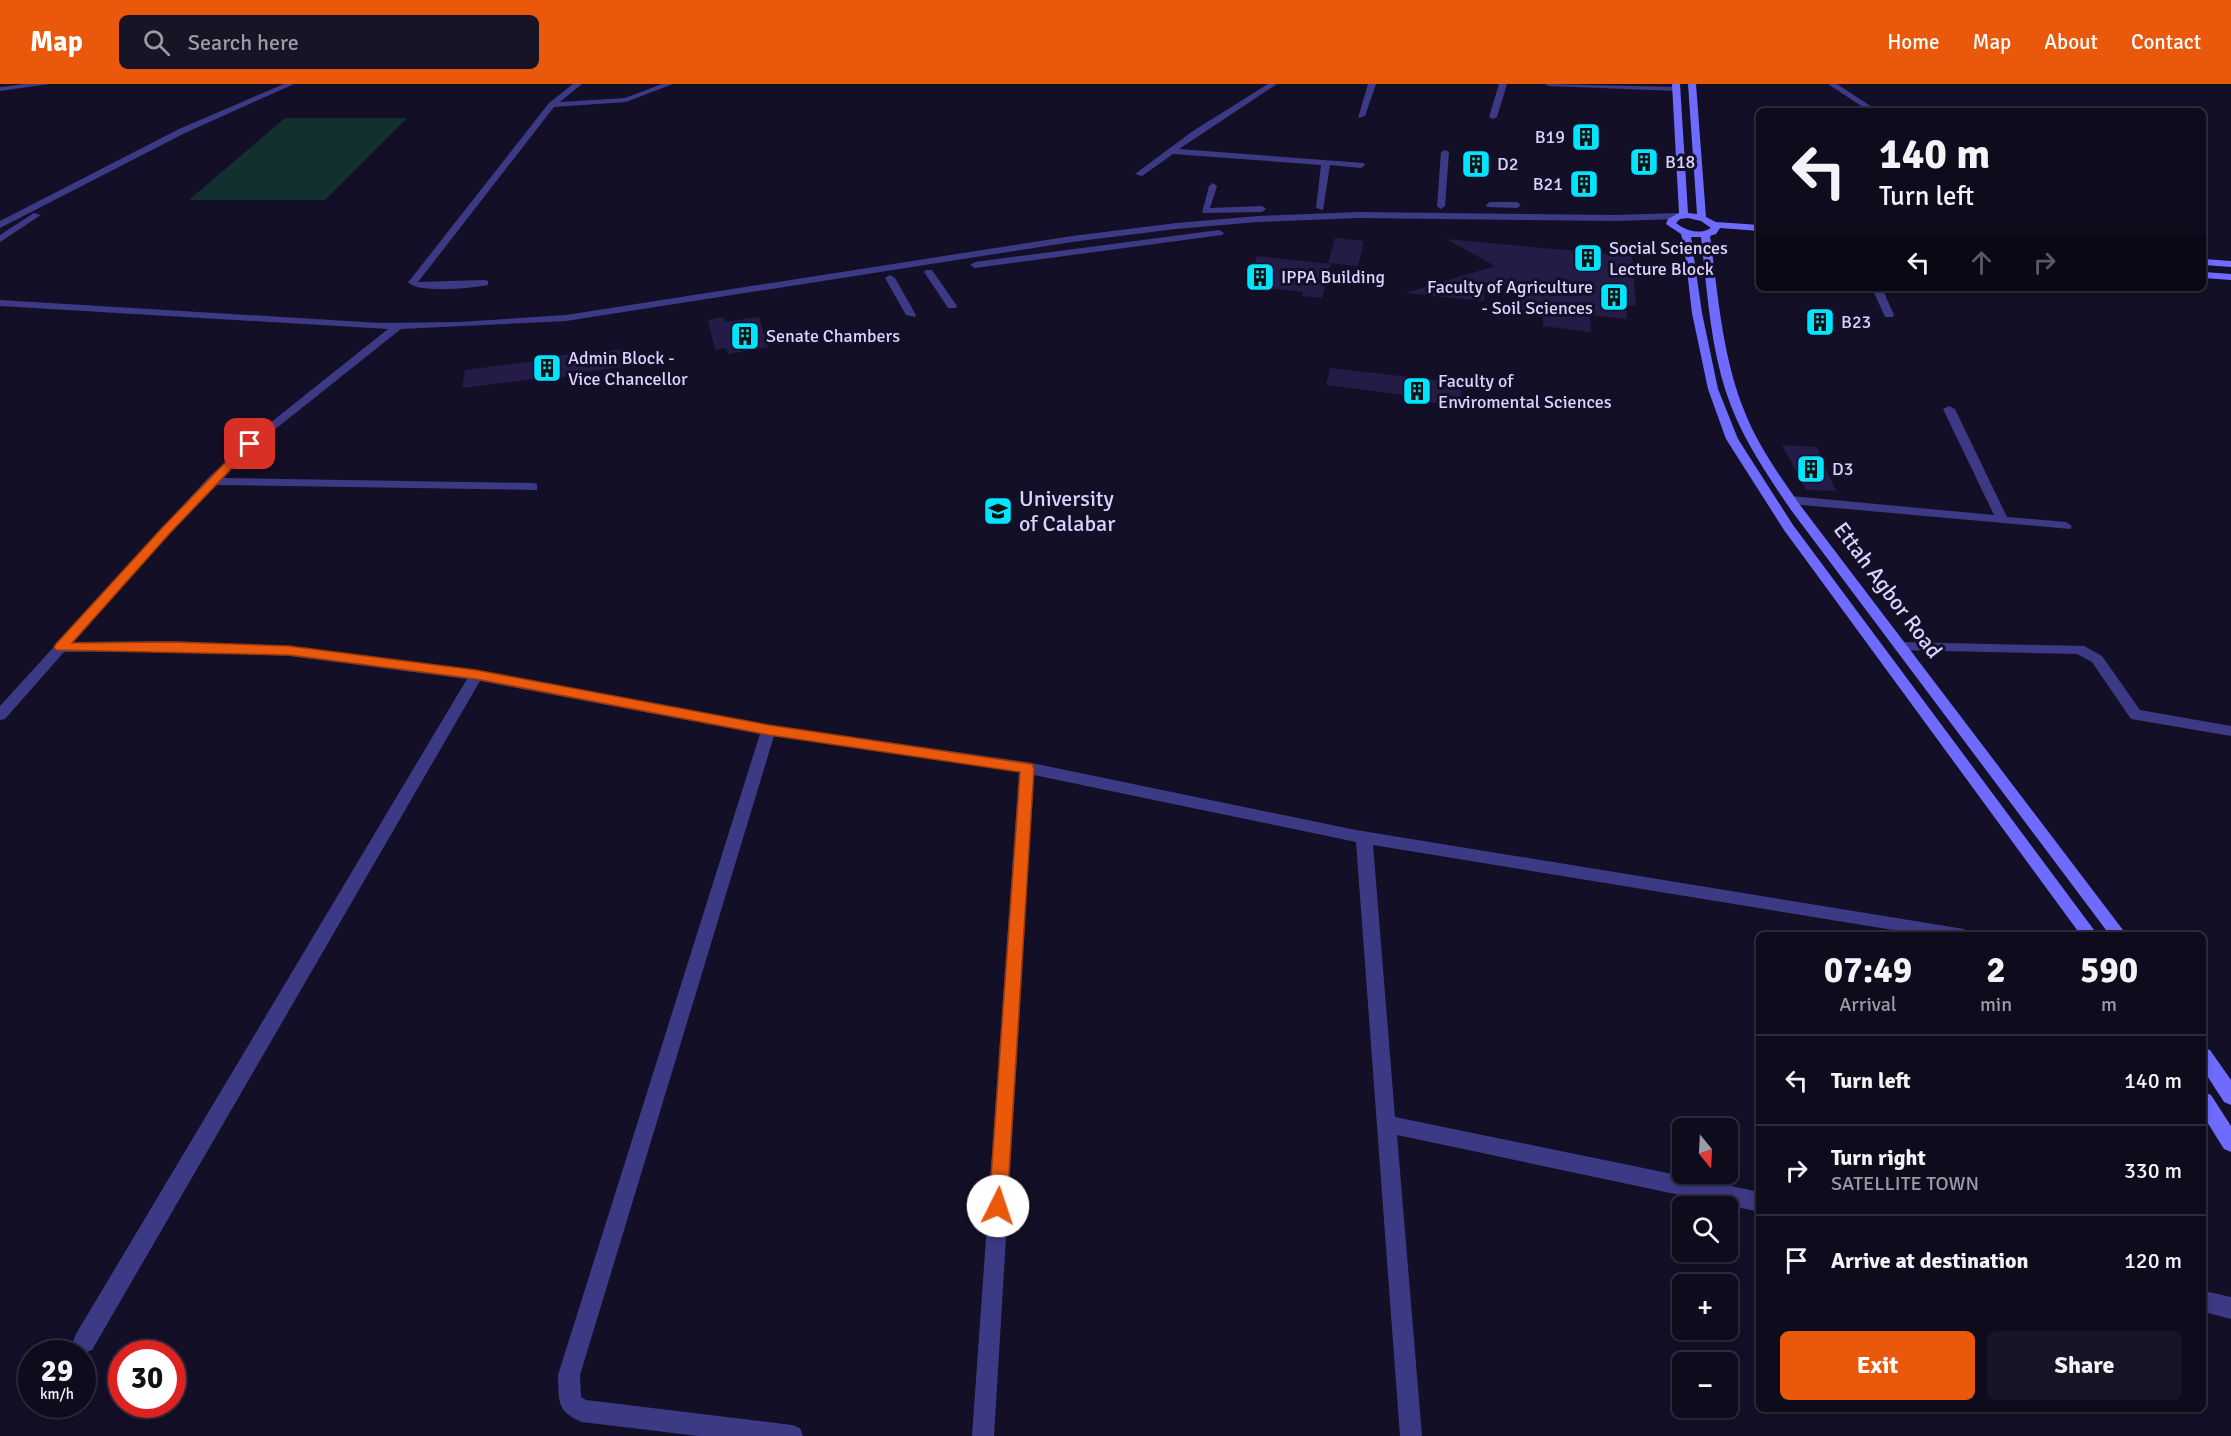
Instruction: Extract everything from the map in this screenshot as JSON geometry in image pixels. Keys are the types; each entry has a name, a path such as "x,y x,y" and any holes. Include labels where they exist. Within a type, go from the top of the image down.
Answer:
{"main road":[{"path":"1692,84 1702,218 1711,230 1756,235"},
{"path":"1676,87 1681,216"},
{"path":"1702,218 1681,216 1671,221 1679,230 1756,228"},
{"name":"Ettah Agbor Road","path":"1679,230 1689,245 1697,313 1713,389 1732,439 1788,527 2088,932"},
{"name":"Ettah Agbor Road","path":"1711,230 1720,337 1732,395 1756,447 1791,500 2116,932"},
{"path":"2206,262 2231,264"},
{"path":"2206,275 2231,277"},
{"path":"2206,1059 2231,1096"},
{"path":"2206,1104 2231,1143"}],"street":[{"path":"0,89 46,84"},
{"path":"0,225 182,131 290,84"},
{"path":"485,284 424,286 413,282 552,105 578,84"},
{"path":"552,105 626,100 669,84"},
{"path":"1139,174 1273,84"},
{"path":"1361,116 1372,84"},
{"path":"1493,117 1503,84"},
{"path":"1549,84 1676,87"},
{"path":"1832,84 1869,108"},
{"path":"1171,151 1361,165"},
{"path":"1441,206 1445,152"},
{"path":"1320,208 1326,162"},
{"path":"1213,186 1205,211 1517,205"},
{"path":"0,239 37,215 60,196"},
{"path":"0,303 397,327 566,318 1072,239 1186,225 1359,215 1635,219 1681,216"},
{"path":"0,312 386,336 484,334 570,327 1134,242 1292,227 1460,222 1679,230"},
{"path":"929,272 952,306"},
{"path":"890,278 911,315"},
{"path":"1878,291 1889,315"},
{"path":"0,715 212,481 250,444 397,327"},
{"path":"1949,409 2002,520"},
{"path":"212,481 533,488"},
{"path":"1791,500 2066,526"},
{"path":"61,647 172,646 289,651 476,675 769,730 1027,768 1364,837 1946,932"},
{"path":"1901,647 2079,649 2097,659 2134,714 2231,731"},
{"path":"85,1340 476,675"},
{"path":"769,730 569,1375 570,1403 582,1411 731,1433 792,1436"},
{"path":"983,1436 1027,768"},
{"path":"1364,837 1411,1436"},
{"path":"1386,1124 1756,1201"},
{"path":"2206,1302 2231,1308"}],"green space":[{"path":"285,118 407,118 325,200 189,200"}],"building":[{"path":"1335,238 1364,241 1358,266 1328,263"},
{"path":"1446,239 1632,256 1636,306 1626,305 1627,319 1590,315 1591,332 1543,326 1543,313 1519,311 1520,286 1485,283 1484,301 1405,293 1495,266"},
{"name":"IPPA Building","path":"1257,256 1331,264 1322,298 1302,296 1303,292 1246,288"},
{"name":"Senate Chambers","path":"724,317 725,322 759,317 768,347 728,354 726,348 715,350 708,320"},
{"name":"Admin Block - Vice Chancellor","path":"628,349 629,366 571,374 571,376 541,381 541,378 462,388 465,370 543,360 543,357"},
{"name":"Faculty of Enviromental Sciences","path":"1330,368 1462,383 1460,406 1418,401 1419,397 1326,385"},
{"name":"D3","path":"1782,445 1817,447 1836,491 1806,490"}],"place":[{"name":"B19","path":"1586,137"},
{"name":"B18","path":"1644,162"},
{"name":"D2","path":"1476,164"},
{"name":"B21","path":"1584,184"},
{"name":"Social Sciences Lecture Block","path":"1588,258"},
{"name":"IPPA Building","path":"1260,277"},
{"name":"Faculty of Agriculture - Soil Sciences","path":"1614,297"},
{"name":"B23","path":"1820,322"},
{"name":"Senate Chambers","path":"745,336"},
{"name":"Admin Block - Vice Chancellor","path":"547,368"},
{"name":"Faculty of Enviromental Sciences","path":"1417,391"},
{"name":"D3","path":"1811,469"},
{"name":"University of Calabar","path":"998,511"}],"route":[{"path":"250,444 212,481 61,647 172,646 289,651 476,675 769,730 1027,768 998,1206"}]}
